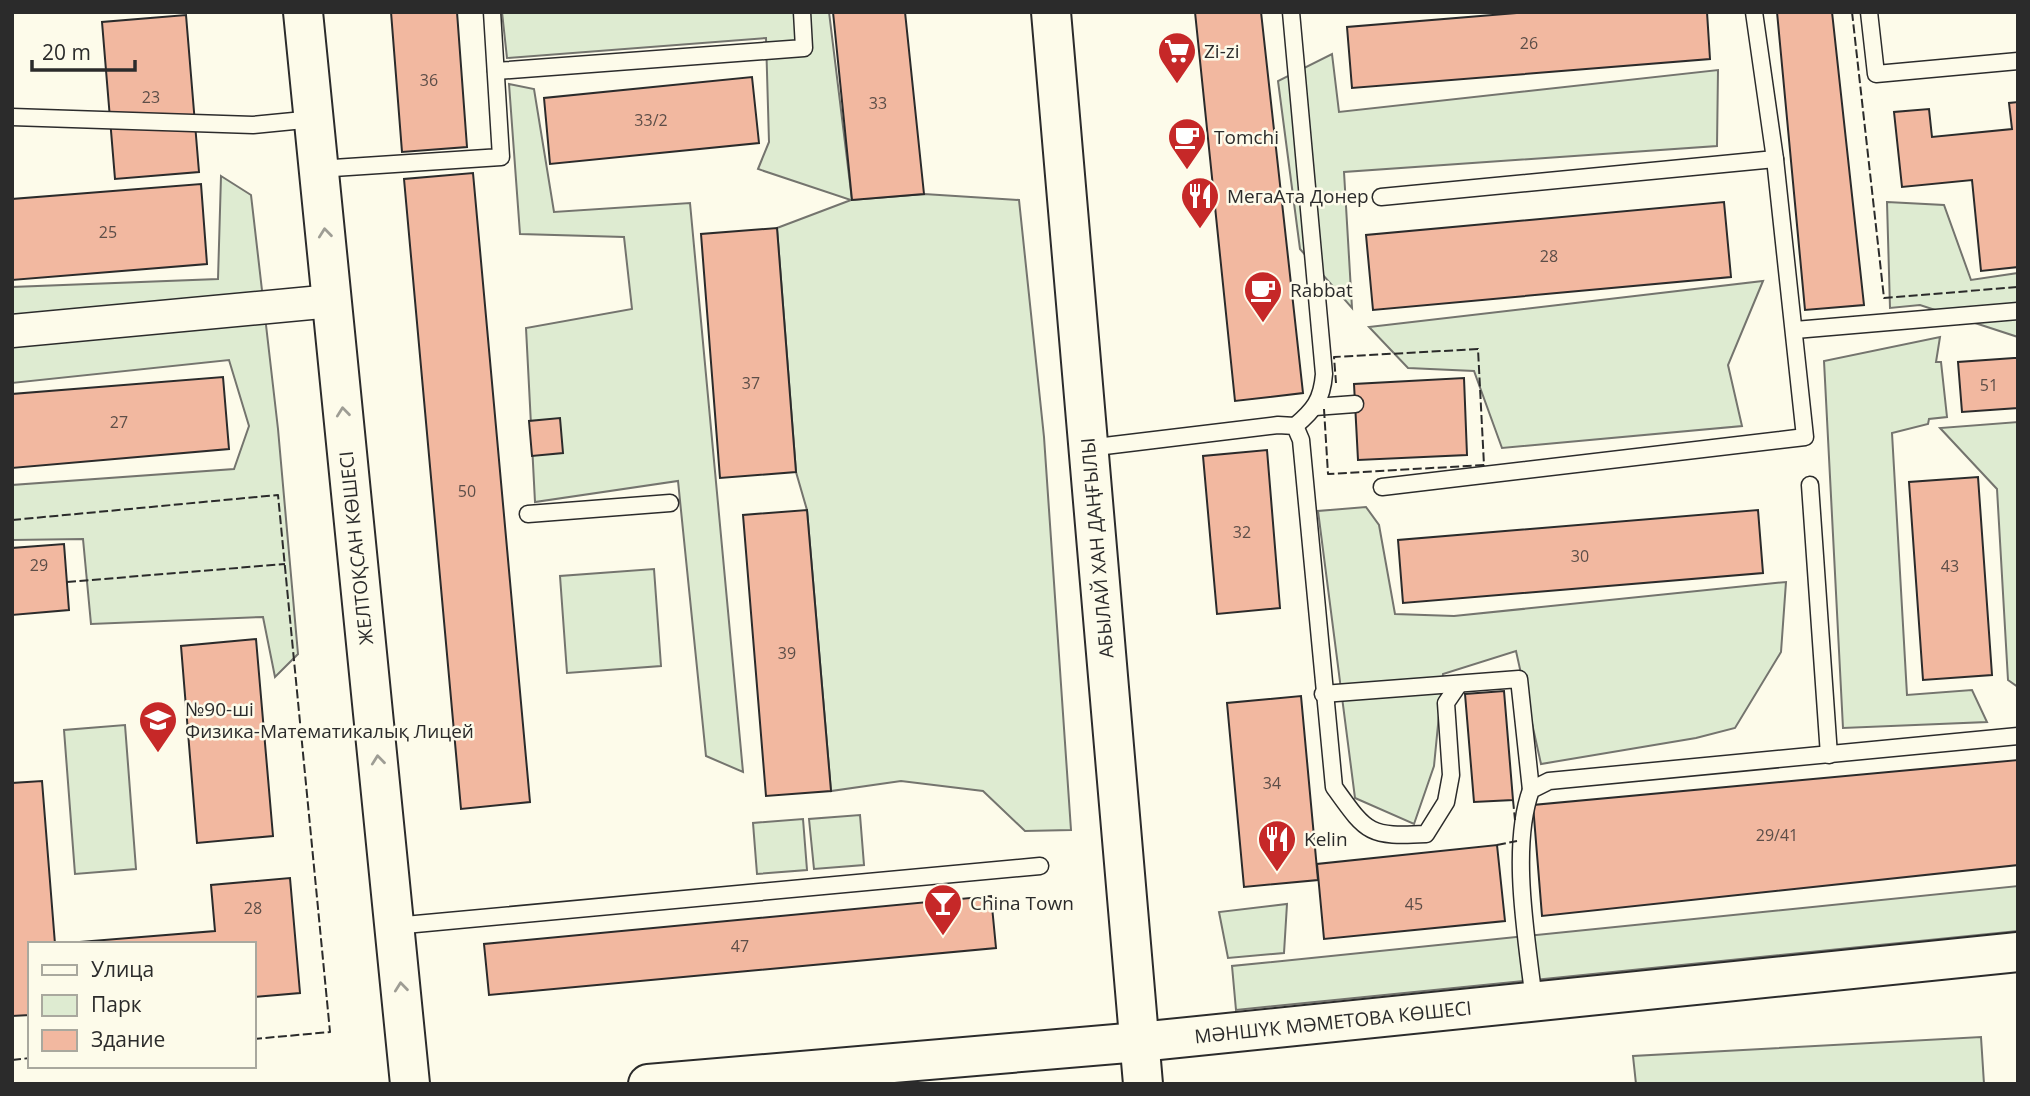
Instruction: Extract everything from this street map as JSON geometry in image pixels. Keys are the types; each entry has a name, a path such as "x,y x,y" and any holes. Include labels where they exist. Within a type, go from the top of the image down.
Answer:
{"street":[{"name":"ЖЕЛТОҚСАН КӨШЕСІ","path":"303,12 410,1084"},
{"name":"АБЫЛАЙ ХАН ДАҢҒЫЛЫ","path":"1051,12 1143,1084"},
{"path":"12,331 332,301"},
{"name":"МӘНШҮК МӘМЕТОВА КӨШЕСІ","path":"648,1084 1139,1042 2018,952"}],"lane":[{"path":"318,169 501,157 492,12"},
{"path":"496,71 804,48 802,12"},
{"path":"1088,448 1278,425 1295,426 1315,407 1323,395 1324,374 1291,12"},
{"path":"1382,487 1805,437 1775,159 1754,12"},
{"path":"1869,12 1876,74 2018,61"},
{"path":"12,117 253,125 314,119"},
{"path":"1381,197 1775,159"},
{"path":"1795,330 2018,311"},
{"path":"1315,407 1355,404"},
{"path":"1295,426 1301,440 1323,694 1334,787 1357,820 1383,836 1426,834 1446,802 1451,775 1446,703 1459,684"},
{"path":"1810,485 1829,755"},
{"path":"528,514 670,503"},
{"path":"1323,694 1519,679 1531,790 1520,824 1526,931 1534,1001"},
{"path":"1531,790 1549,780 2018,736"},
{"path":"394,926 1040,866"}],"green space":[{"path":"502,12 829,12 852,200 924,194 1019,200 1044,437 1071,830 1025,831 983,791 901,781 831,791 807,510 796,472 777,228 851,200 758,169 769,142 766,38 507,58"},
{"path":"1332,54 1339,112 1718,70 1717,146 1344,172 1352,308 1300,249 1278,81"},
{"path":"509,84 534,89 554,212 690,203 743,772 706,756 678,481 535,502 526,328 632,309 624,237 520,234"},
{"path":"221,176 251,195 278,429 298,654 275,677 263,617 91,624 83,539 12,540 12,485 234,469 249,426 229,360 12,383 12,287 218,279"},
{"path":"1887,202 1944,205 1971,280 2018,273 2018,337 1920,305 1890,308"},
{"path":"1763,281 1728,365 1742,426 1502,448 1474,371 1408,368 1369,327"},
{"path":"1940,337 1936,362 1941,362 1947,417 1929,419 1928,424 1892,433 1907,695 1972,690 1987,722 1843,728 1824,361"},
{"path":"2018,422 2018,687 2008,680 1997,489 1940,428"},
{"path":"1366,507 1379,525 1395,614 1454,616 1786,582 1781,652 1735,728 1696,738 1541,764 1516,651 1443,674 1434,766 1414,824 1355,798 1318,511"},
{"path":"654,569 661,666 567,673 560,576"},
{"path":"125,725 136,869 75,874 64,730"},
{"path":"860,815 864,865 814,869 809,819"},
{"path":"803,819 807,870 757,874 753,823"},
{"path":"2018,886 2018,931 1236,1010 1232,966"},
{"path":"1287,904 1284,953 1228,958 1219,912"},
{"path":"1981,1037 1984,1084 1636,1084 1633,1056"}],"building":[{"path":"391,12 457,12 467,147 402,152"},
{"path":"833,12 905,12 924,194 852,200"},
{"path":"1195,12 1261,12 1303,393 1235,401"},
{"path":"1528,12 1707,12 1710,59 1352,88 1347,27"},
{"path":"1777,12 1832,12 1864,305 1805,310"},
{"path":"186,15 199,172 115,179 102,22"},
{"path":"752,77 759,143 550,164 544,98"},
{"path":"2018,102 2018,267 1981,271 1972,180 1902,187 1894,112 1929,109 1932,137 2012,129 2009,103"},
{"path":"473,173 530,802 461,809 404,179"},
{"path":"201,184 207,264 12,280 12,199"},
{"path":"1724,202 1731,277 1373,310 1366,235"},
{"path":"777,228 796,472 720,478 701,234"},
{"path":"2018,358 2018,408 1962,412 1958,362"},
{"path":"223,377 229,449 12,468 12,394"},
{"path":"1464,378 1467,455 1358,460 1354,384"},
{"path":"560,418 563,453 532,456 529,421"},
{"path":"1267,450 1280,608 1217,614 1203,456"},
{"path":"1978,477 1992,675 1923,680 1909,482"},
{"path":"807,510 831,791 766,796 743,515"},
{"path":"1758,510 1763,573 1403,603 1398,540"},
{"path":"64,544 69,610 12,615 12,548"},
{"path":"256,639 273,836 197,843 181,646"},
{"path":"1504,691 1513,800 1474,802 1465,694"},
{"path":"1301,696 1318,880 1244,887 1227,703"},
{"path":"2018,760 2018,865 1542,916 1533,805"},
{"path":"42,781 55,942 28,942 28,1015 12,1016 12,783"},
{"path":"1497,845 1505,921 1324,939 1317,864"},
{"path":"290,878 300,993 256,997 256,942 80,942 215,931 211,885"},
{"path":"991,896 996,948 489,995 484,944"}],"fence":[{"path":"1852,12 1884,298 2018,287"},
{"path":"1324,409 1328,474 1484,465 1478,349 1334,357 1336,383"},
{"path":"12,520 278,495 330,1032 256,1039"},
{"path":"67,582 285,564"},
{"path":"1513,800 1515,820"},
{"path":"1497,845 1517,841"},
{"path":"12,1060 28,1058"}],"place":[{"name":"Zi-zi","path":"1177,85"},
{"name":"Tomchi","path":"1187,171"},
{"name":"МегаАта Донер","path":"1200,230"},
{"name":"Rabbat","path":"1263,324"},
{"name":"№90-ші Физика-Математикалық Лицей","path":"158,754"},
{"name":"Kelin","path":"1277,873"},
{"name":"China Town","path":"943,937"}]}
